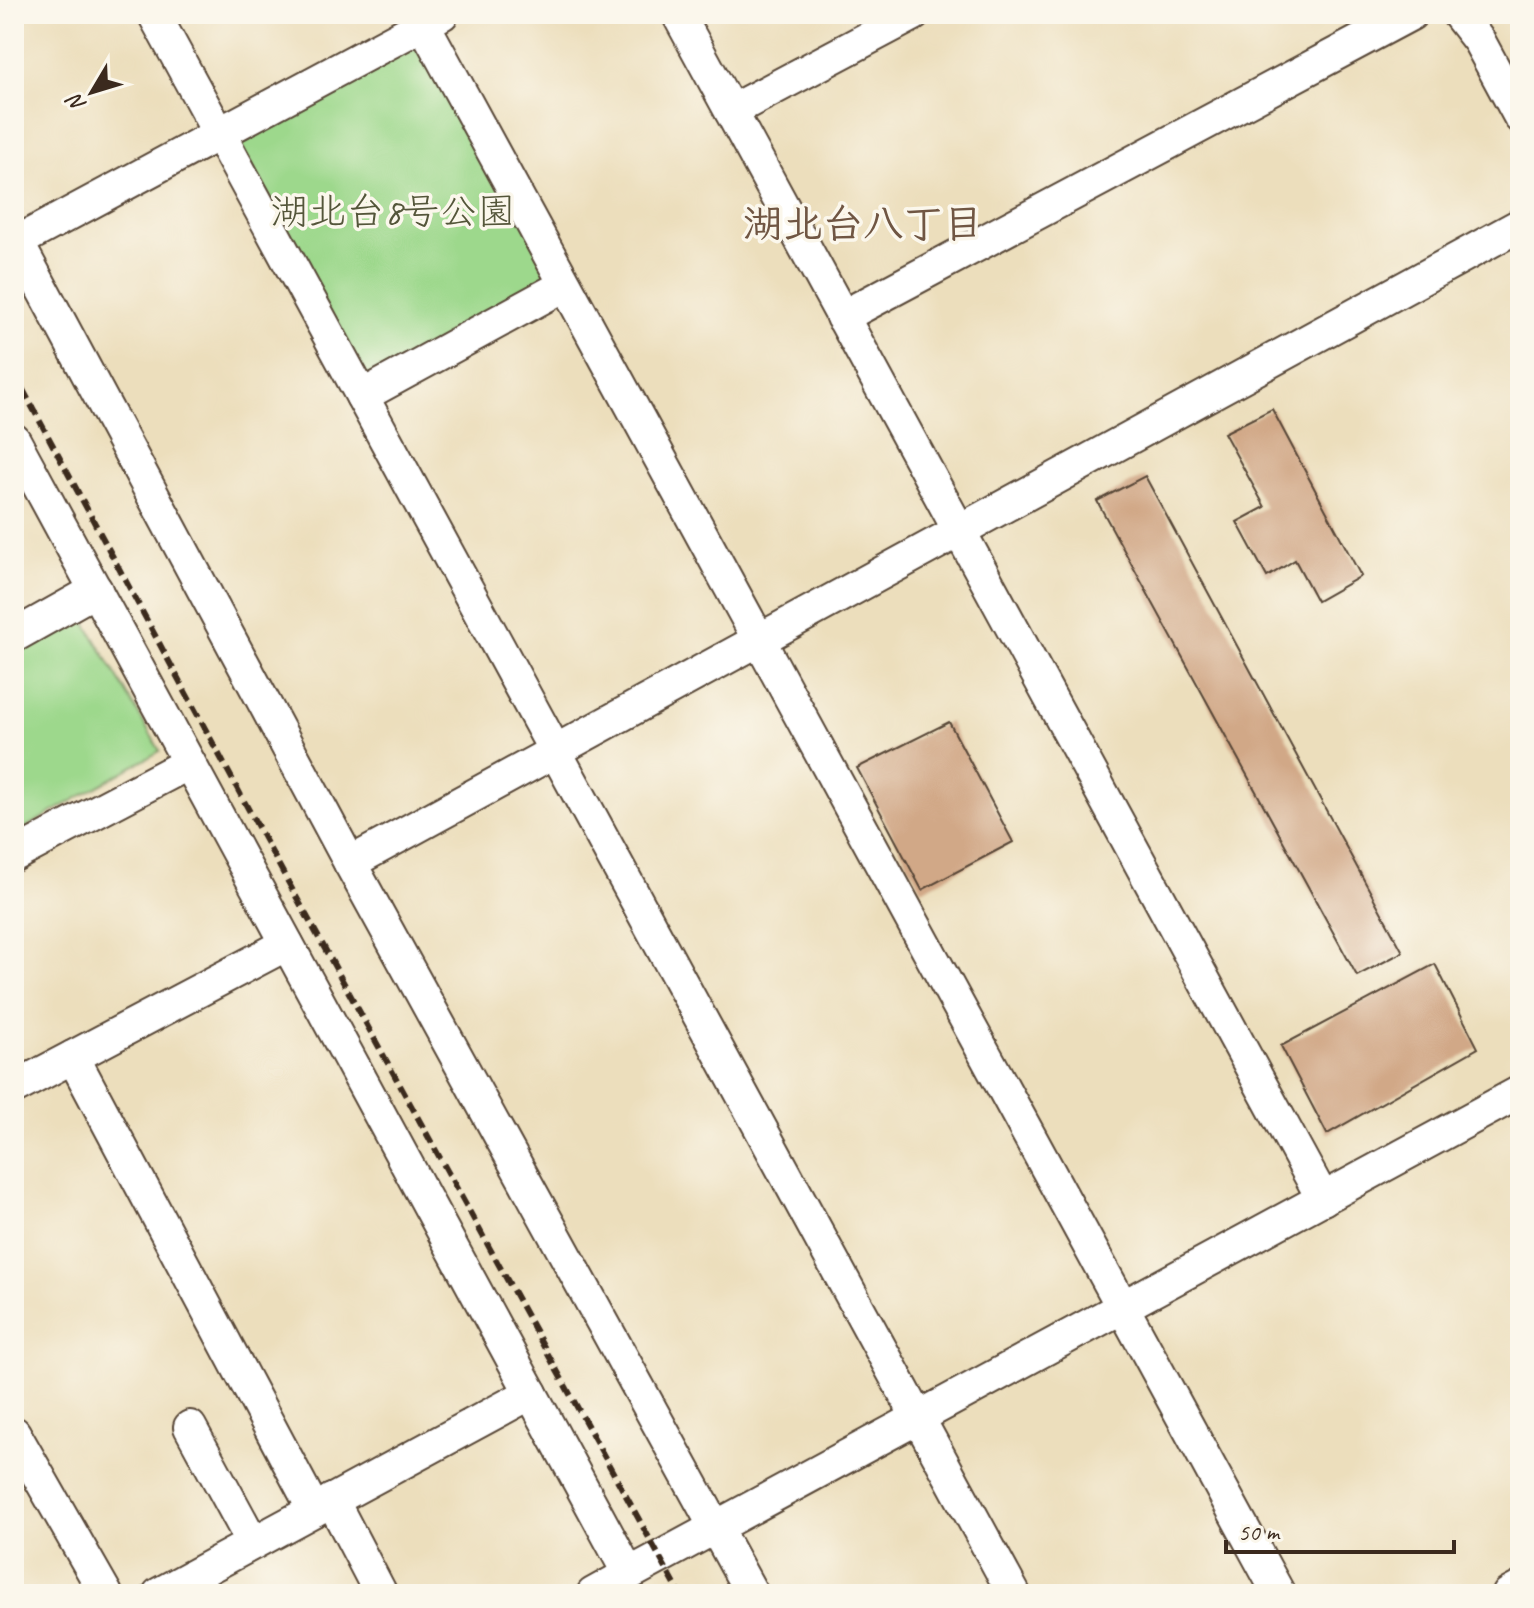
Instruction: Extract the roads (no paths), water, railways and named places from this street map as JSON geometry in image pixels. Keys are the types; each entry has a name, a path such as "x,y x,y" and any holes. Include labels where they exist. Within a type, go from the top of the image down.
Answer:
{"street":[{"path":"154,14 1014,1594"},
{"path":"678,14 1323,1199"},
{"path":"731,111 914,14"},
{"path":"842,317 1411,14"},
{"path":"1458,14 1479,41 1520,117"},
{"path":"752,1594 350,863 15,240 219,133 428,17 565,285 1279,1594"},
{"path":"350,863 1520,225"},
{"path":"362,396 565,285"},
{"path":"14,440 629,1574"},
{"path":"14,636 96,590"},
{"path":"14,855 189,763"},
{"path":"14,1088 287,944"},
{"path":"73,1057 323,1505 381,1594"},
{"path":"593,1594 1520,1092"},
{"path":"159,1594 531,1393"},
{"path":"190,1427 253,1543"},
{"path":"14,1433 106,1594"},
{"path":"1509,1594 1520,1588"}],"railway":[{"path":"14,373 265,840 680,1594"}],"district":[{"name":"湖北台八丁目","path":"863,224"}],"park label":[{"name":"湖北台8号公園","path":"393,211"}]}
